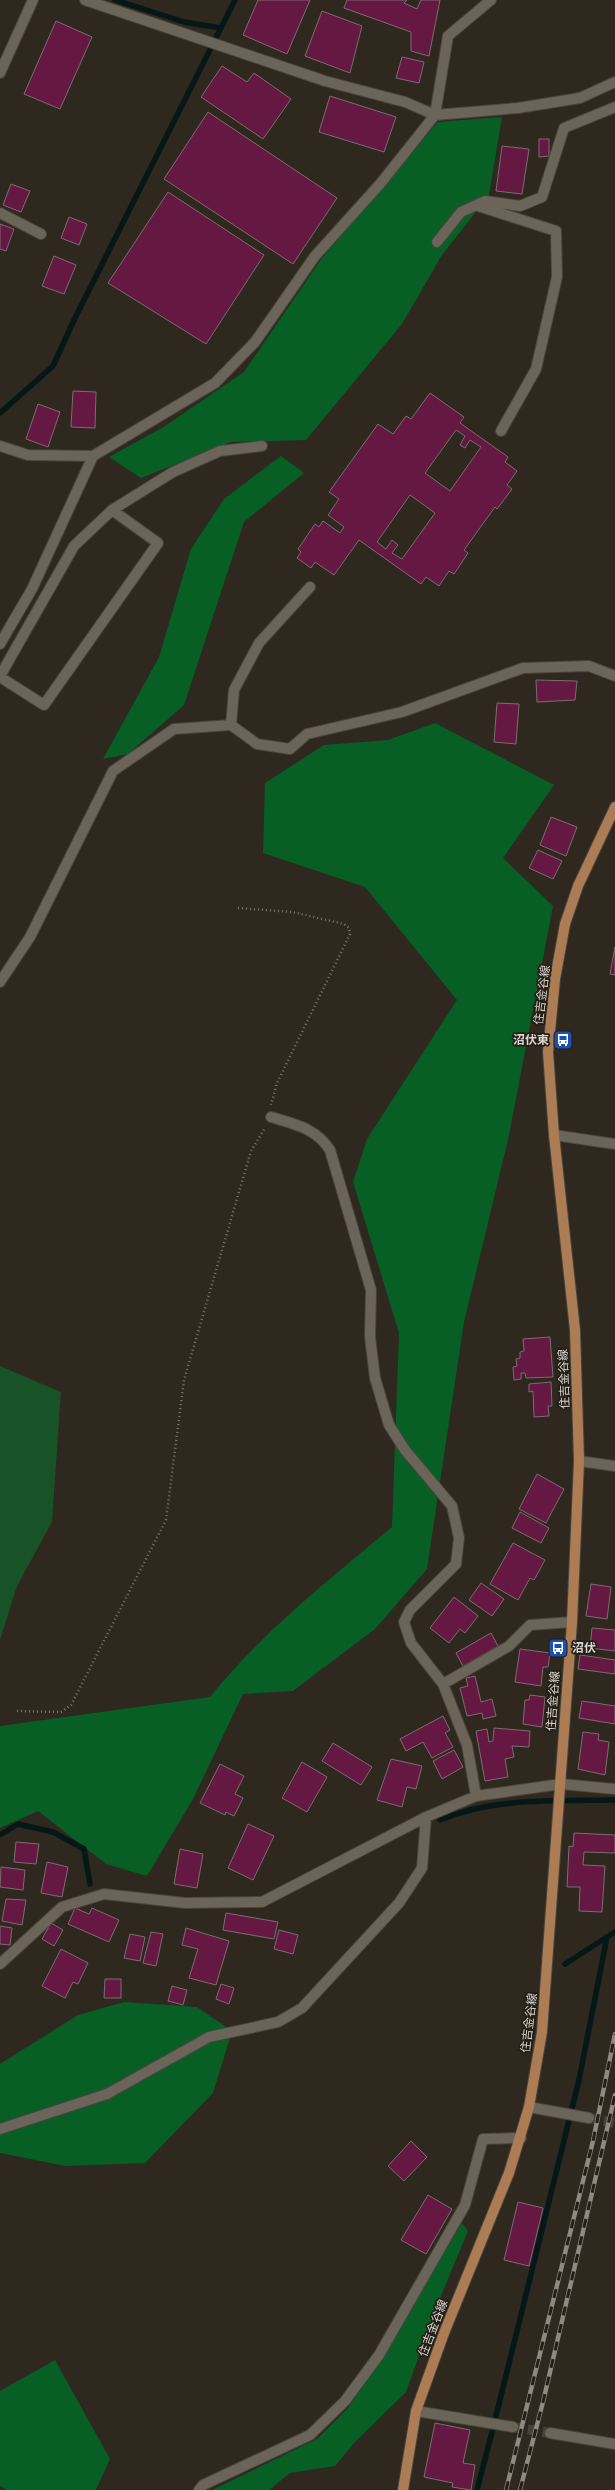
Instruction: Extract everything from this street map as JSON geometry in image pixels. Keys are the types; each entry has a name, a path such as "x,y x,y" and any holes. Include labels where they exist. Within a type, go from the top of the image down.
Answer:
{"main road":[{"name":"住吉金谷線","path":"403,2490 416,2411 444,2333 510,2173 521,2138 529,2107 542,2032 572,1622 580,1461 575,1330 554,1135 548,1052 555,979 565,924 578,886 612,819 615,808"}],"street":[{"path":"0,73 33,0"},
{"path":"84,0 325,81 405,102 435,115 511,109 580,98 615,82"},
{"path":"0,446 28,454 93,456 215,383 255,342 315,256 380,184 435,115 448,36 491,0"},
{"path":"437,242 462,212 478,206 485,201 520,206 542,197 564,128 615,107"},
{"path":"478,206 556,232 557,277 536,369 501,431"},
{"path":"0,212 41,234"},
{"path":"112,510 158,542 44,705 0,676 74,546 112,510 173,472 213,454 262,446"},
{"path":"0,644 32,589 93,456"},
{"path":"231,725 234,690 259,643 310,587"},
{"path":"0,982 30,937 113,771 174,729 231,725 257,744 290,749 307,734 402,712 523,668 589,666 615,676"},
{"path":"271,1117 305,1128 323,1139 330,1150 371,1290 370,1337 375,1371 389,1425 405,1450 452,1506 459,1538 456,1564 410,1610 404,1622 411,1643 443,1684 467,1745 476,1796"},
{"path":"554,1135 615,1144"},
{"path":"580,1461 615,1466"},
{"path":"443,1684 509,1646 530,1625 572,1622"},
{"path":"0,1964 62,1907 104,1894 185,1903 262,1902 426,1817 476,1796 561,1784 615,1789"},
{"path":"0,2129 107,2094 209,2037 278,2022 302,2008 399,1903 422,1868 426,1817"},
{"path":"529,2107 589,2118"},
{"path":"199,2490 203,2485 310,2435 345,2400 379,2355 465,2205 482,2139 521,2138"},
{"path":"416,2411 513,2427"},
{"path":"550,2433 615,2444"}],"path":[{"path":"17,1711 62,1712 71,1705 166,1520 184,1380 251,1151 271,1117 271,1102 277,1083 350,934 349,928 344,924 292,912 238,908"}],"green space":[{"path":"502,117 489,195 442,255 402,324 306,440 231,442 141,478 109,457 162,428 244,372 322,258 438,122"},
{"path":"281,456 304,473 244,522 184,705 128,754 103,759 159,657 191,549 224,499"},
{"path":"435,723 554,785 503,858 553,906 508,1140 464,1322 427,1569 375,1629 293,1691 243,1694 193,1799 147,1876 106,1864 38,1811 0,1828 0,1726 210,1697 230,1673 274,1629 320,1587 392,1527 399,1333 353,1182 367,1139 457,1000 365,887 263,853 265,783 324,745 388,740"},
{"path":"0,1366 61,1392 52,1522 17,1586 0,1640"},
{"path":"124,2002 197,2007 232,2031 213,2093 145,2163 65,2166 0,2153 0,2064 78,2015"},
{"path":"462,2223 468,2231 438,2303 406,2392 355,2442 335,2466 290,2473 269,2490 212,2490 317,2439 348,2408 373,2371"},
{"path":"55,2360 110,2459 96,2490 7,2490 0,2486 0,2391"}],"building":[{"path":"258,0 310,0 287,54 243,35"},
{"path":"347,0 407,0 404,3 417,9 421,0 440,0 429,56 411,51 411,32 344,8"},
{"path":"322,11 362,26 350,73 305,56"},
{"path":"56,21 92,37 60,109 24,94"},
{"path":"402,57 424,62 419,83 396,78"},
{"path":"222,66 247,82 254,73 291,99 263,139 201,97"},
{"path":"330,96 396,117 384,152 319,132"},
{"path":"208,112 337,198 293,264 164,179"},
{"path":"539,139 549,139 549,156 539,157"},
{"path":"502,146 529,149 522,194 496,191"},
{"path":"11,184 30,191 21,212 3,205"},
{"path":"168,192 264,255 206,344 108,283"},
{"path":"69,217 87,224 79,245 61,238"},
{"path":"0,224 14,229 6,251 0,249"},
{"path":"54,256 76,265 64,294 42,286"},
{"path":"73,391 96,392 95,428 71,427"},
{"path":"430,393 464,417 460,423 508,457 505,462 517,471 507,485 512,489 497,509 495,507 464,550 468,553 454,574 449,571 439,586 426,577 421,584 359,540 334,575 315,562 311,568 297,558 301,552 298,549 315,524 319,527 323,521 340,533 344,527 328,515 339,499 329,492 378,424 393,434 406,416 411,419","holes":["456,430 465,436 460,445 465,448 470,440 481,447 450,491 425,473","410,495 435,513 402,559 392,553 398,545 392,540 386,549 377,542"]},
{"path":"38,404 60,412 48,447 26,439"},
{"path":"536,680 577,681 575,700 537,702"},
{"path":"497,703 519,704 516,744 494,742"},
{"path":"551,817 577,827 566,856 540,845"},
{"path":"538,850 562,861 553,879 529,868"},
{"path":"615,947 615,975 610,974"},
{"path":"550,1337 553,1377 526,1378 525,1373 521,1373 521,1379 514,1380 513,1367 517,1366 516,1359 520,1358 520,1352 524,1351 523,1339"},
{"path":"551,1382 552,1406 548,1406 549,1416 534,1417 533,1391 529,1392 529,1384"},
{"path":"537,1474 564,1489 546,1523 519,1509"},
{"path":"520,1512 549,1528 541,1543 512,1528"},
{"path":"513,1543 545,1560 534,1580 530,1578 518,1600 490,1584"},
{"path":"481,1583 504,1599 492,1616 469,1600"},
{"path":"591,1584 611,1587 607,1619 586,1616"},
{"path":"454,1597 478,1616 465,1633 460,1629 449,1643 430,1628"},
{"path":"592,1628 615,1630 615,1651 590,1648"},
{"path":"491,1633 498,1646 463,1666 456,1653"},
{"path":"520,1649 550,1653 548,1667 543,1667 541,1686 515,1682"},
{"path":"580,1655 615,1660 615,1674 578,1669"},
{"path":"475,1676 481,1702 492,1699 496,1716 483,1719 482,1713 467,1716 460,1688 468,1686 466,1678"},
{"path":"530,1695 545,1697 542,1727 523,1724 525,1700 529,1700"},
{"path":"582,1701 615,1706 615,1724 579,1718"},
{"path":"443,1716 450,1730 445,1733 453,1747 432,1758 423,1742 406,1751 400,1739"},
{"path":"494,1728 530,1731 529,1747 512,1746 514,1757 505,1759 508,1777 485,1781 476,1731 487,1729 489,1742 493,1741"},
{"path":"583,1732 599,1734 598,1740 609,1742 605,1775 578,1769"},
{"path":"333,1743 372,1767 361,1785 322,1761"},
{"path":"454,1750 463,1767 442,1779 433,1761"},
{"path":"391,1759 422,1766 416,1789 407,1787 402,1807 377,1800"},
{"path":"302,1762 327,1777 307,1812 282,1798"},
{"path":"220,1764 244,1776 235,1794 243,1798 234,1816 226,1812 225,1815 200,1803"},
{"path":"248,1824 274,1836 253,1880 228,1868"},
{"path":"574,1833 615,1835 615,1853 584,1852 583,1865 605,1866 602,1912 579,1911 580,1887 567,1887 569,1846 573,1847"},
{"path":"16,1842 39,1844 36,1864 14,1862"},
{"path":"180,1849 203,1854 197,1888 174,1884"},
{"path":"47,1862 68,1867 62,1897 41,1893"},
{"path":"1,1867 25,1870 23,1890 0,1887"},
{"path":"6,1899 26,1900 22,1925 2,1921"},
{"path":"75,1908 89,1914 92,1908 119,1920 109,1942 68,1924"},
{"path":"226,1913 278,1922 274,1939 223,1930"},
{"path":"51,1923 63,1930 54,1946 42,1939"},
{"path":"0,1926 12,1928 10,1945 0,1944"},
{"path":"186,1928 229,1941 216,1985 189,1978 198,1949 182,1945"},
{"path":"279,1930 298,1935 293,1954 274,1949"},
{"path":"151,1932 163,1934 156,1966 143,1963"},
{"path":"130,1934 145,1937 140,1961 124,1958"},
{"path":"61,1949 88,1963 78,1984 73,1982 65,1998 42,1986"},
{"path":"105,1979 121,1979 121,1998 104,1998"},
{"path":"221,1984 234,1988 229,2004 216,1999"},
{"path":"172,1986 187,1990 183,2005 168,2001"},
{"path":"411,2141 427,2157 404,2181 388,2166"},
{"path":"428,2195 452,2209 426,2254 401,2240"},
{"path":"518,2202 543,2208 529,2266 504,2260"},
{"path":"435,2423 470,2430 463,2463 475,2465 471,2490 452,2487 453,2483 424,2477"}],"waterway":[{"path":"115,0 184,22 221,28"},
{"path":"0,413 53,366 75,318 235,0"},
{"path":"440,1820 482,1807 504,1804 548,1801 615,1800"},
{"path":"0,1835 18,1824 53,1832 84,1849 90,1884"},
{"path":"496,2416 579,2080 607,1937 615,1932"},
{"path":"565,1964 607,1937"},
{"path":"477,2490 492,2432"}],"tunnel":[{"path":"589,2118 615,2123"},
{"path":"513,2427 550,2433"}],"railway":[{"path":"506,2490 593,2141 615,2034"},
{"path":"520,2490 543,2402 615,2095"}],"place":[{"name":"沼伏東","path":"563,1040"},
{"name":"沼伏","path":"558,1648"}]}
